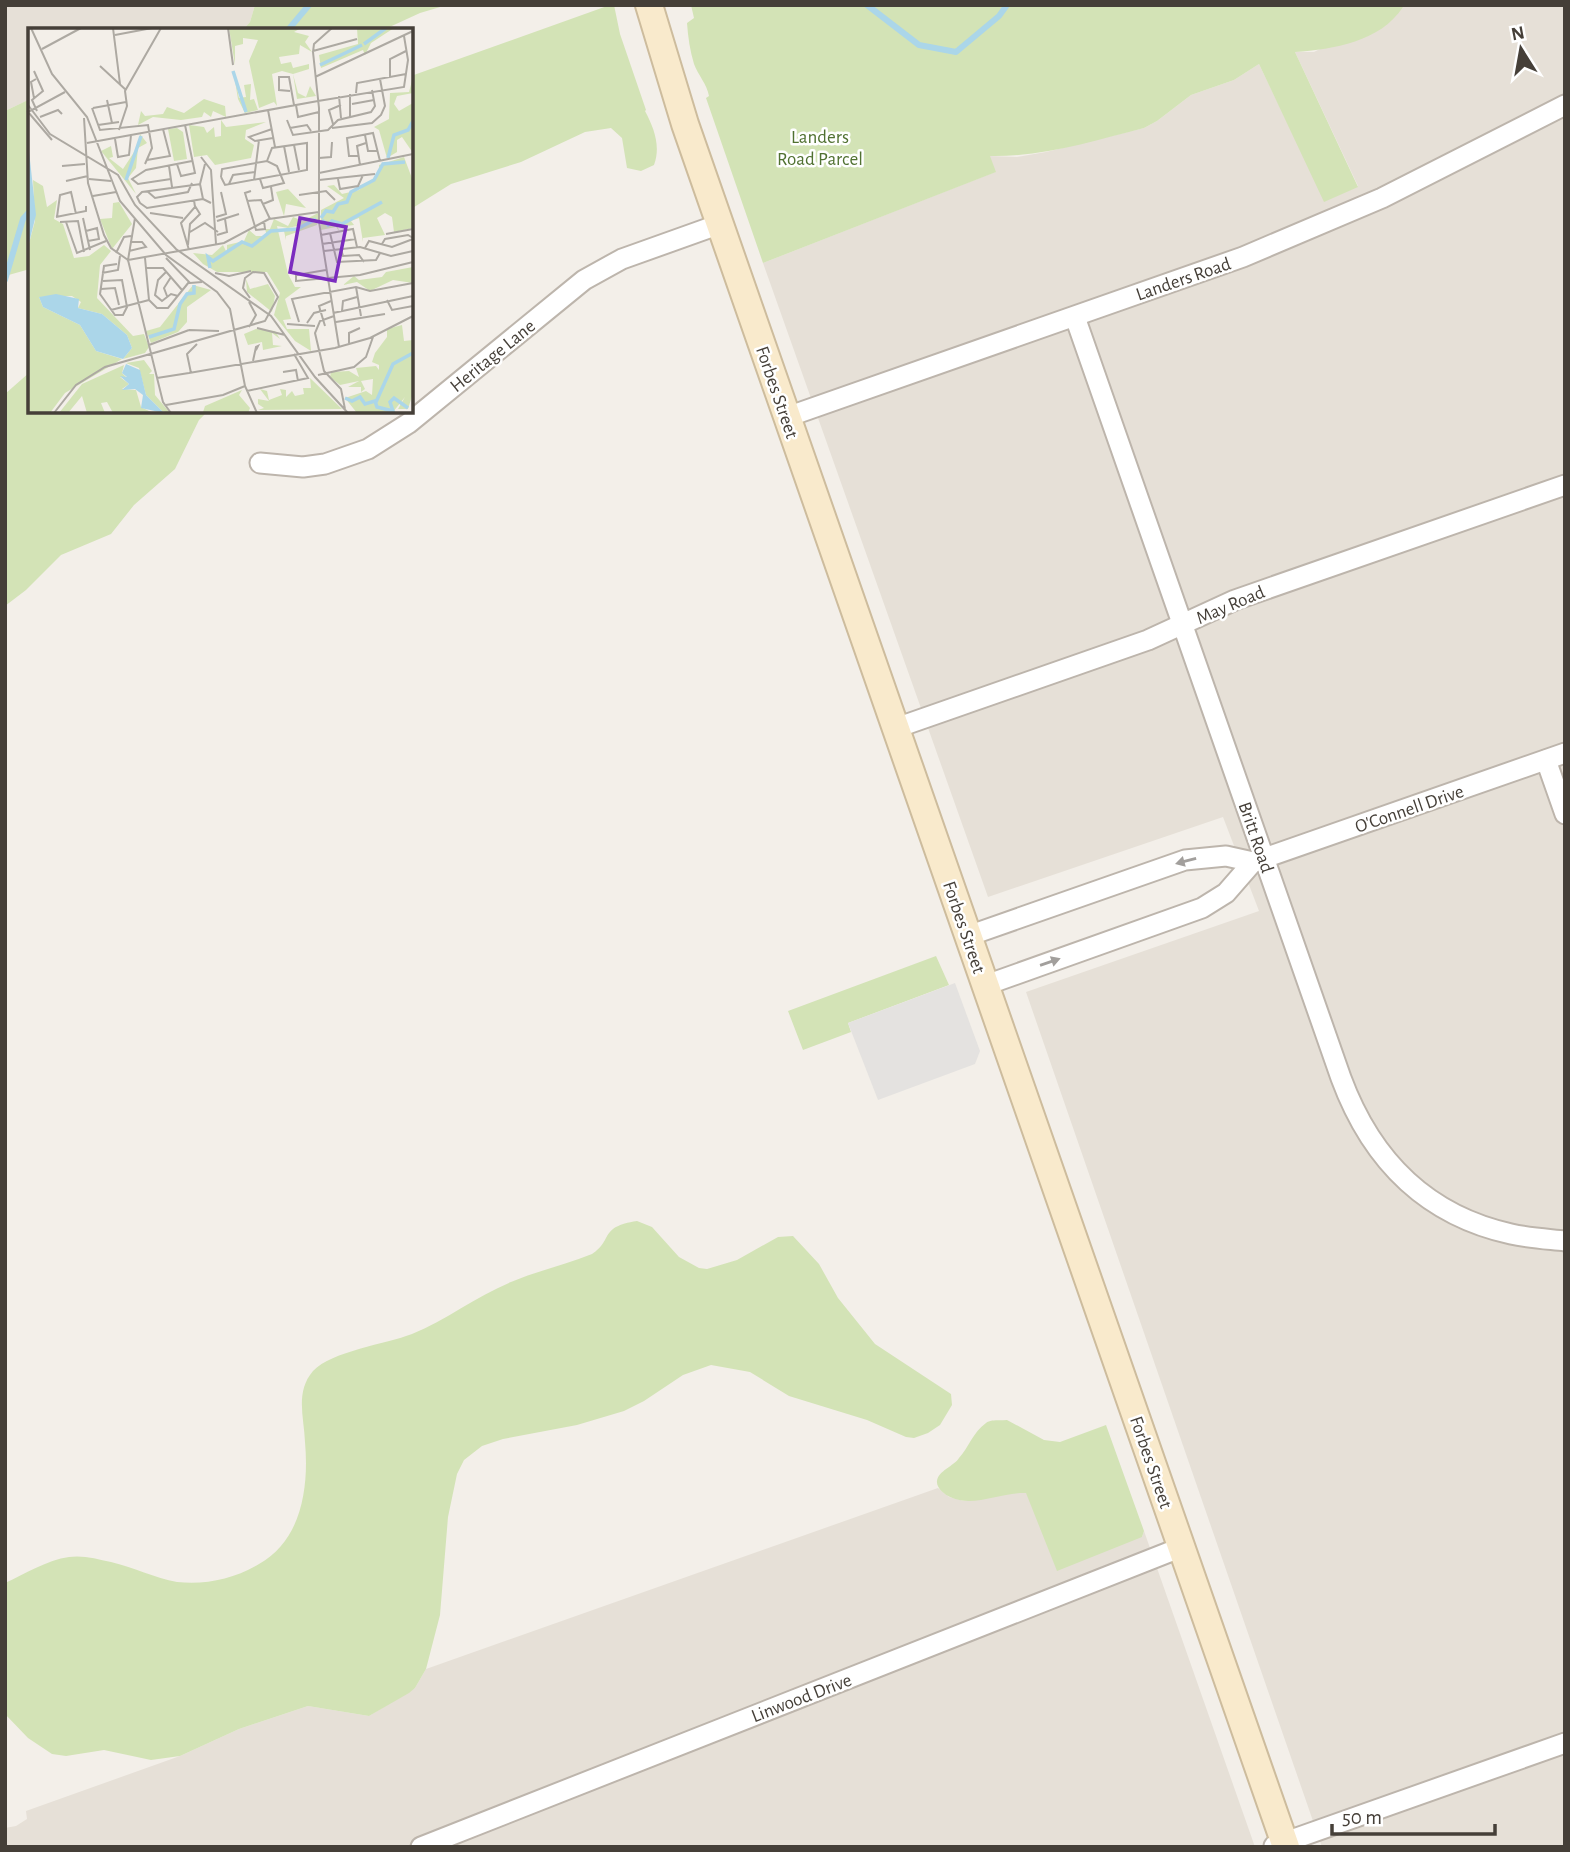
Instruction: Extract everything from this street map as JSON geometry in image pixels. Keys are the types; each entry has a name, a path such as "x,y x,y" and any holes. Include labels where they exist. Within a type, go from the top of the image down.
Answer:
{"main road":[{"name":"Forbes Street","path":"649,5 685,124 1182,1547 1281,1845"}],"street":[{"name":"Landers Road","path":"787,417 1243,257 1313,229 1382,198 1565,105"},
{"name":"Heritage Lane","path":"260,463 303,467 325,464 368,449 409,423 584,280 622,259 720,224"},
{"name":"Britt Road","path":"1074,317 1182,625 1259,860 1359,1122 1385,1159 1415,1189 1451,1213 1513,1235 1565,1241"},
{"name":"May Road","path":"896,728 1148,640 1234,600 1565,485"},
{"name":"O'Connell Drive","path":"968,936 1185,860 1226,856 1259,860 1565,753"},
{"path":"1546,760 1565,814"},
{"path":"986,985 1202,908 1226,894 1259,860"},
{"name":"Linwood Drive","path":"421,1847 1182,1547"},
{"path":"1281,1845 1565,1743"}],"shaded area":[{"path":"5,5 255,5 250,22 245,28 28,28 28,100 5,111"},
{"path":"1403,5 1565,5 1565,1847 1322,1847 1026,992 1259,911 1223,817 988,897 763,263 995,172 989,156 1017,157 1046,152 1144,128 1191,95 1234,80 1259,64 1325,201 1358,186 1295,52 1314,52"},
{"path":"955,983 980,1051 975,1064 878,1100 848,1023"},
{"path":"938,1488 949,1497 964,1501 1010,1492 1026,1493 1142,1537 1144,1531 1255,1847 5,1847 5,1828 16,1826 27,1819 26,1811 180,1756 239,1729 308,1706 369,1716 415,1688 426,1669"}],"green space":[{"path":"255,5 447,5 420,13 387,28 245,28 250,22"},
{"path":"614,5 620,34 656,137 654,165 641,171 627,168 622,138 611,128 585,132 521,162 451,184 413,208 413,75"},
{"name":"Landers Road Parcel","path":"691,5 1403,7 1382,28 1355,42 1295,52 1358,187 1324,202 1259,64 1234,80 1191,95 1144,128 1049,151 990,156 996,172 763,263 706,98 709,96 708,92 693,59 687,23 694,18"},
{"path":"28,100 28,270 5,276 5,111"},
{"path":"28,374 28,413 206,413 199,420 175,469 134,505 111,534 61,555 26,590 5,606 5,394"},
{"path":"936,956 949,985 848,1023 851,1032 803,1050 788,1011"},
{"path":"637,1221 652,1227 679,1257 699,1268 707,1269 737,1260 778,1237 793,1236 819,1264 838,1298 875,1344 951,1394 952,1405 940,1425 914,1438 906,1437 867,1420 789,1396 750,1372 711,1365 683,1375 624,1411 577,1425 503,1439 482,1446 464,1460 457,1474 448,1517 440,1615 426,1669 409,1693 369,1716 308,1706 239,1729 180,1756 151,1760 104,1750 66,1756 52,1754 28,1738 5,1714 5,1583 44,1564 74,1557 111,1562 169,1580 188,1583 230,1577 259,1564 285,1541 300,1511 306,1477 302,1396 307,1379 313,1371 346,1353 412,1334 511,1282 592,1254 603,1244 611,1230"},
{"path":"1007,1420 1044,1440 1060,1442 1106,1425 1144,1531 1142,1537 1057,1571 1026,1493 968,1501 943,1493 938,1486 938,1477 957,1461 978,1431 988,1422"}],"waterway":[{"path":"290,28 309,5"},
{"path":"867,5 919,45 956,52 999,16 1007,5"},
{"path":"5,280 23,219 28,213"}]}
